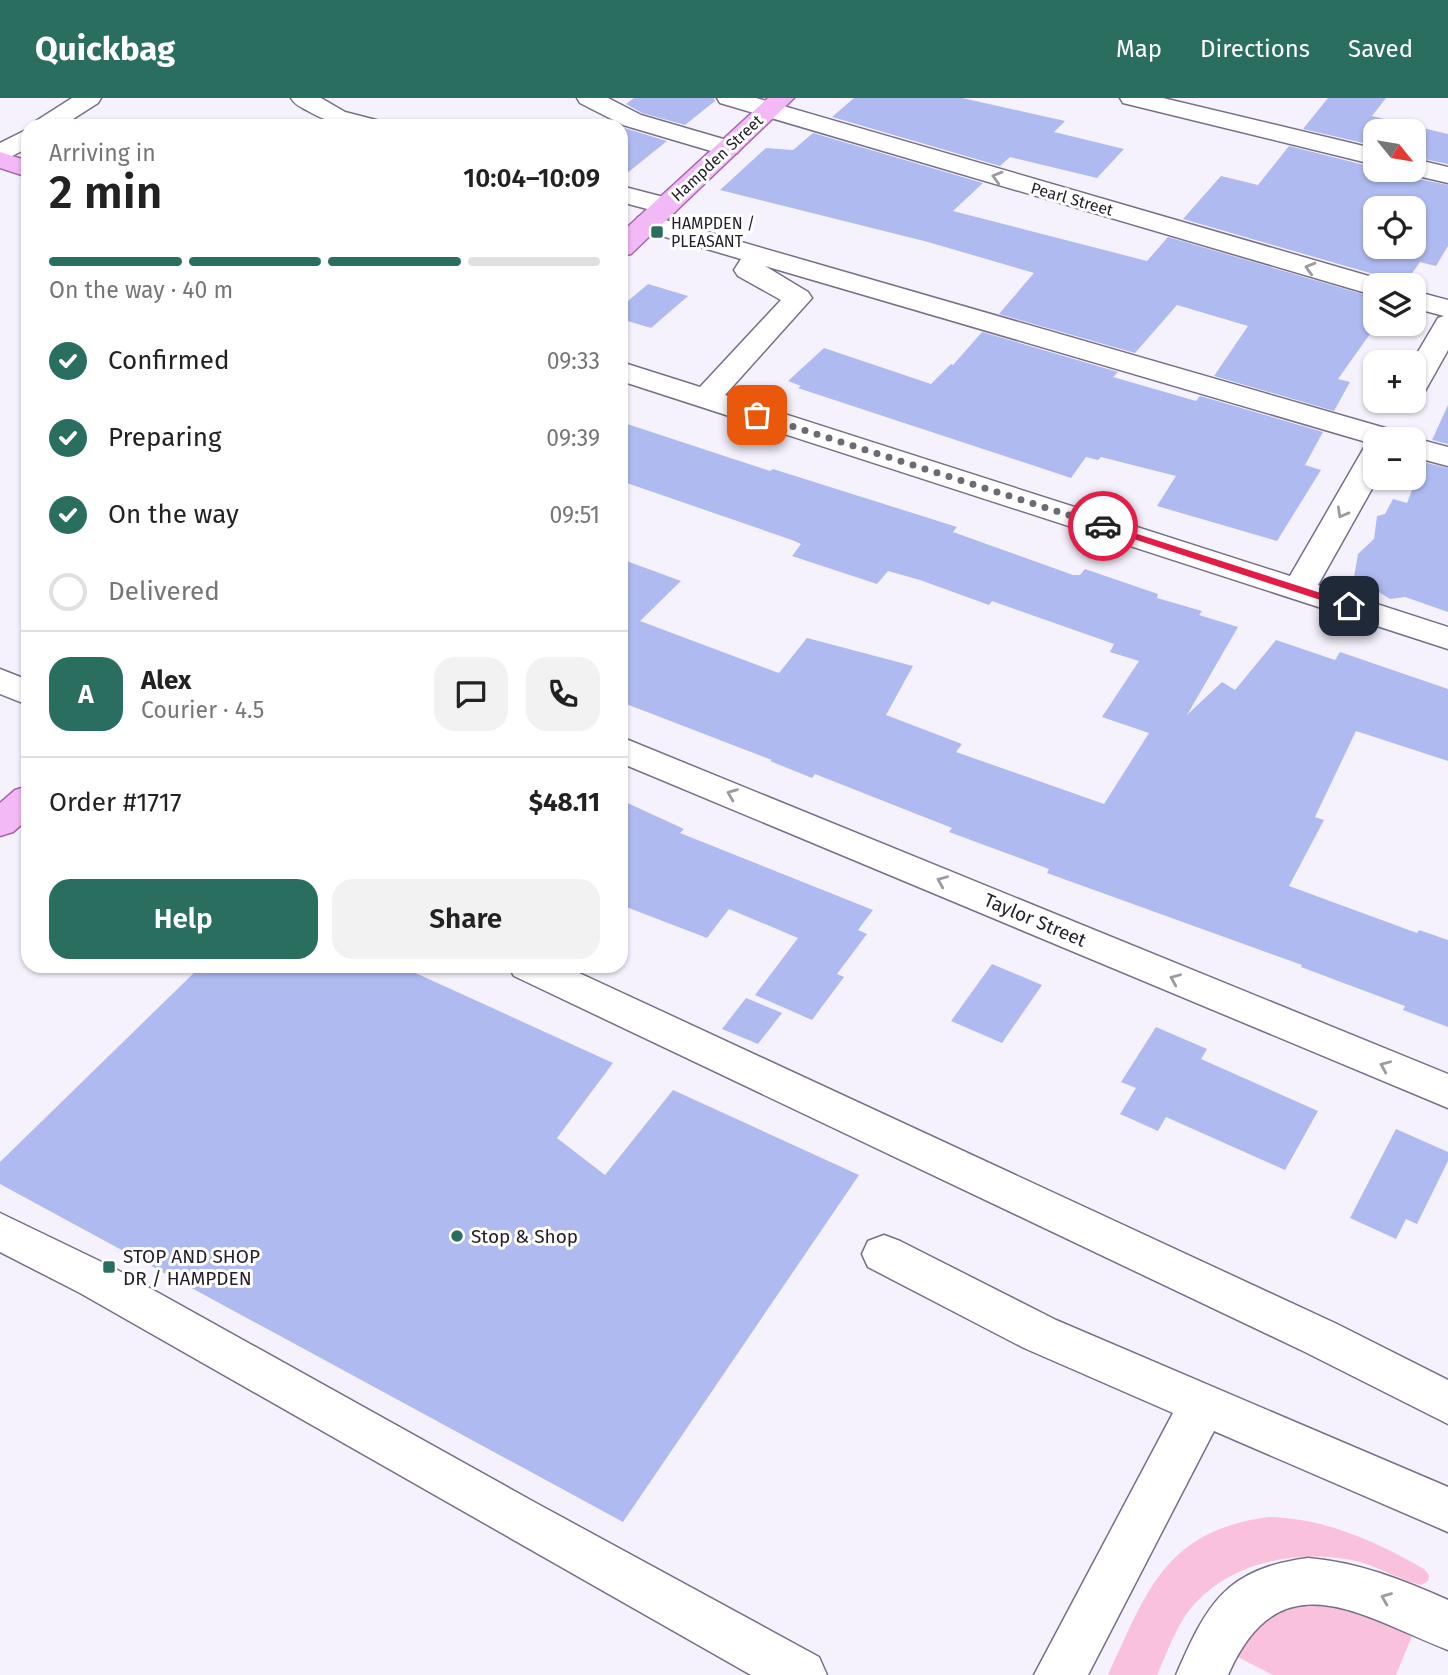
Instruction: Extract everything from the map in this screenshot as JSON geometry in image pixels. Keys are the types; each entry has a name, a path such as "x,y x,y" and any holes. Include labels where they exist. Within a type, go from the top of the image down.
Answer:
{"main road":[{"name":"Hampden Street","path":"638,230 775,104"},
{"path":"0,823 21,805"}],"street":[{"path":"56,119 89,98"},
{"path":"303,98 344,119"},
{"path":"589,98 632,120 728,148"},
{"name":"Pearl Street","path":"729,98 775,104 1363,284"},
{"path":"1132,98 1363,154"},
{"path":"9,164 21,147"},
{"path":"1426,170 1448,175"},
{"path":"628,209 638,230 758,255 1363,436"},
{"path":"706,398 799,298 748,270 758,255"},
{"path":"1426,303 1448,309"},
{"path":"1426,363 1448,324"},
{"path":"628,373 1448,638"},
{"path":"1426,451 1448,457"},
{"path":"1300,589 1363,477"},
{"path":"0,680 21,690"},
{"name":"Taylor Street","path":"628,751 1448,1092"},
{"path":"543,973 1309,1332 1448,1403"},
{"path":"0,1230 108,1287 518,1519 801,1675"},
{"path":"884,1254 1040,1334 1448,1510"},
{"path":"1060,1675 1202,1406"},
{"path":"1175,1675 1197,1630 1219,1610 1286,1583 1329,1582 1380,1595 1448,1626"},
{"path":"1202,1675 1231,1618 1254,1596"}],"shaded area":[{"path":"1268,1517 1289,1518 1349,1533 1424,1569 1429,1575 1428,1581 1421,1585 1360,1562 1338,1558 1292,1558 1269,1562 1226,1579 1207,1592 1191,1608 1176,1631 1157,1675 1108,1675 1149,1592 1164,1570 1182,1551 1205,1536 1233,1524"},
{"path":"1297,1605 1342,1607 1412,1636 1396,1675 1273,1675 1232,1654 1261,1619"}],"building":[{"path":"634,98 714,98 715,101 685,125 642,113 626,104"},
{"path":"854,98 962,98 1065,121 1054,132 1124,149 1097,178 1010,157 1000,166 832,117"},
{"path":"1328,98 1386,98 1372,116 1385,119 1363,119 1363,143 1303,129"},
{"path":"628,129 667,141 628,172"},
{"path":"1426,129 1448,134 1448,164 1426,159"},
{"path":"813,133 983,183 953,211 1147,261 1168,237 1363,294 1363,336 1368,336 1338,379 1350,382 1334,411 1214,376 1248,326 1177,305 1135,353 999,314 1034,273 928,242 720,190 766,148 793,150"},
{"path":"1289,146 1363,165 1363,182 1426,180 1448,185 1448,246 1436,266 1420,262 1412,273 1370,273 1183,219 1221,176 1258,185"},
{"path":"648,284 688,296 651,328 628,321 628,301"},
{"path":"982,332 1118,372 1113,377 1196,401 1200,396 1323,432 1305,465 1321,470 1277,541 1157,506 1176,476 1101,457 1098,460 1086,457 1071,478 798,388 801,386 788,381 824,348 931,384 953,365"},
{"path":"1448,405 1448,444 1432,440"},
{"path":"628,424 770,471 773,469 957,527 953,532 1073,575 1080,575 1085,569 1158,594 1157,598 1202,611 1199,615 1238,627 1187,715 1222,682 1235,690 1276,640 1335,660 1340,652 1448,689 1448,761 1356,731 1315,817 1324,820 1289,886 1417,933 1419,930 1448,940 1448,1027 1403,1010 1405,1006 1301,967 1302,965 1047,873 1049,869 949,832 952,828 815,774 812,778 628,705 628,562 681,581 640,621 779,673 807,638 913,666 886,715 962,744 956,752 1104,804 1149,733 1102,717 1139,661 1110,652 1114,644 992,601 989,605 888,571 877,584 792,556 801,544 628,483"},
{"path":"1426,463 1448,468 1448,612 1405,597 1390,599 1374,589 1353,583 1358,554 1374,539 1377,516 1385,514 1393,499 1407,503 1412,490 1426,490"},
{"path":"628,803 684,829 680,833 873,910 858,930 867,934 837,974 844,977 812,1020 755,995 798,938 729,909 707,938 628,908"},
{"path":"992,964 1042,985 1002,1043 951,1021"},
{"name":"Stop & Shop","path":"194,973 415,973 613,1063 557,1138 605,1175 673,1090 859,1175 623,1522 0,1184 0,1162"},
{"path":"746,998 782,1013 758,1044 722,1029"},
{"path":"1156,1027 1207,1049 1201,1059 1318,1111 1285,1170 1166,1117 1158,1131 1120,1114 1136,1088 1121,1082"},
{"path":"1396,1129 1448,1152 1448,1161 1417,1224 1406,1219 1396,1239 1350,1218"}],"way so far":[{"path":"757,415 1103,526"}],"place":[{"name":"HAMPDEN / PLEASANT","path":"657,232"},
{"name":"Stop & Shop","path":"457,1236"},
{"name":"STOP AND SHOP DR / HAMPDEN","path":"109,1267"}],"route":[{"path":"1103,526 1349,606"}]}
